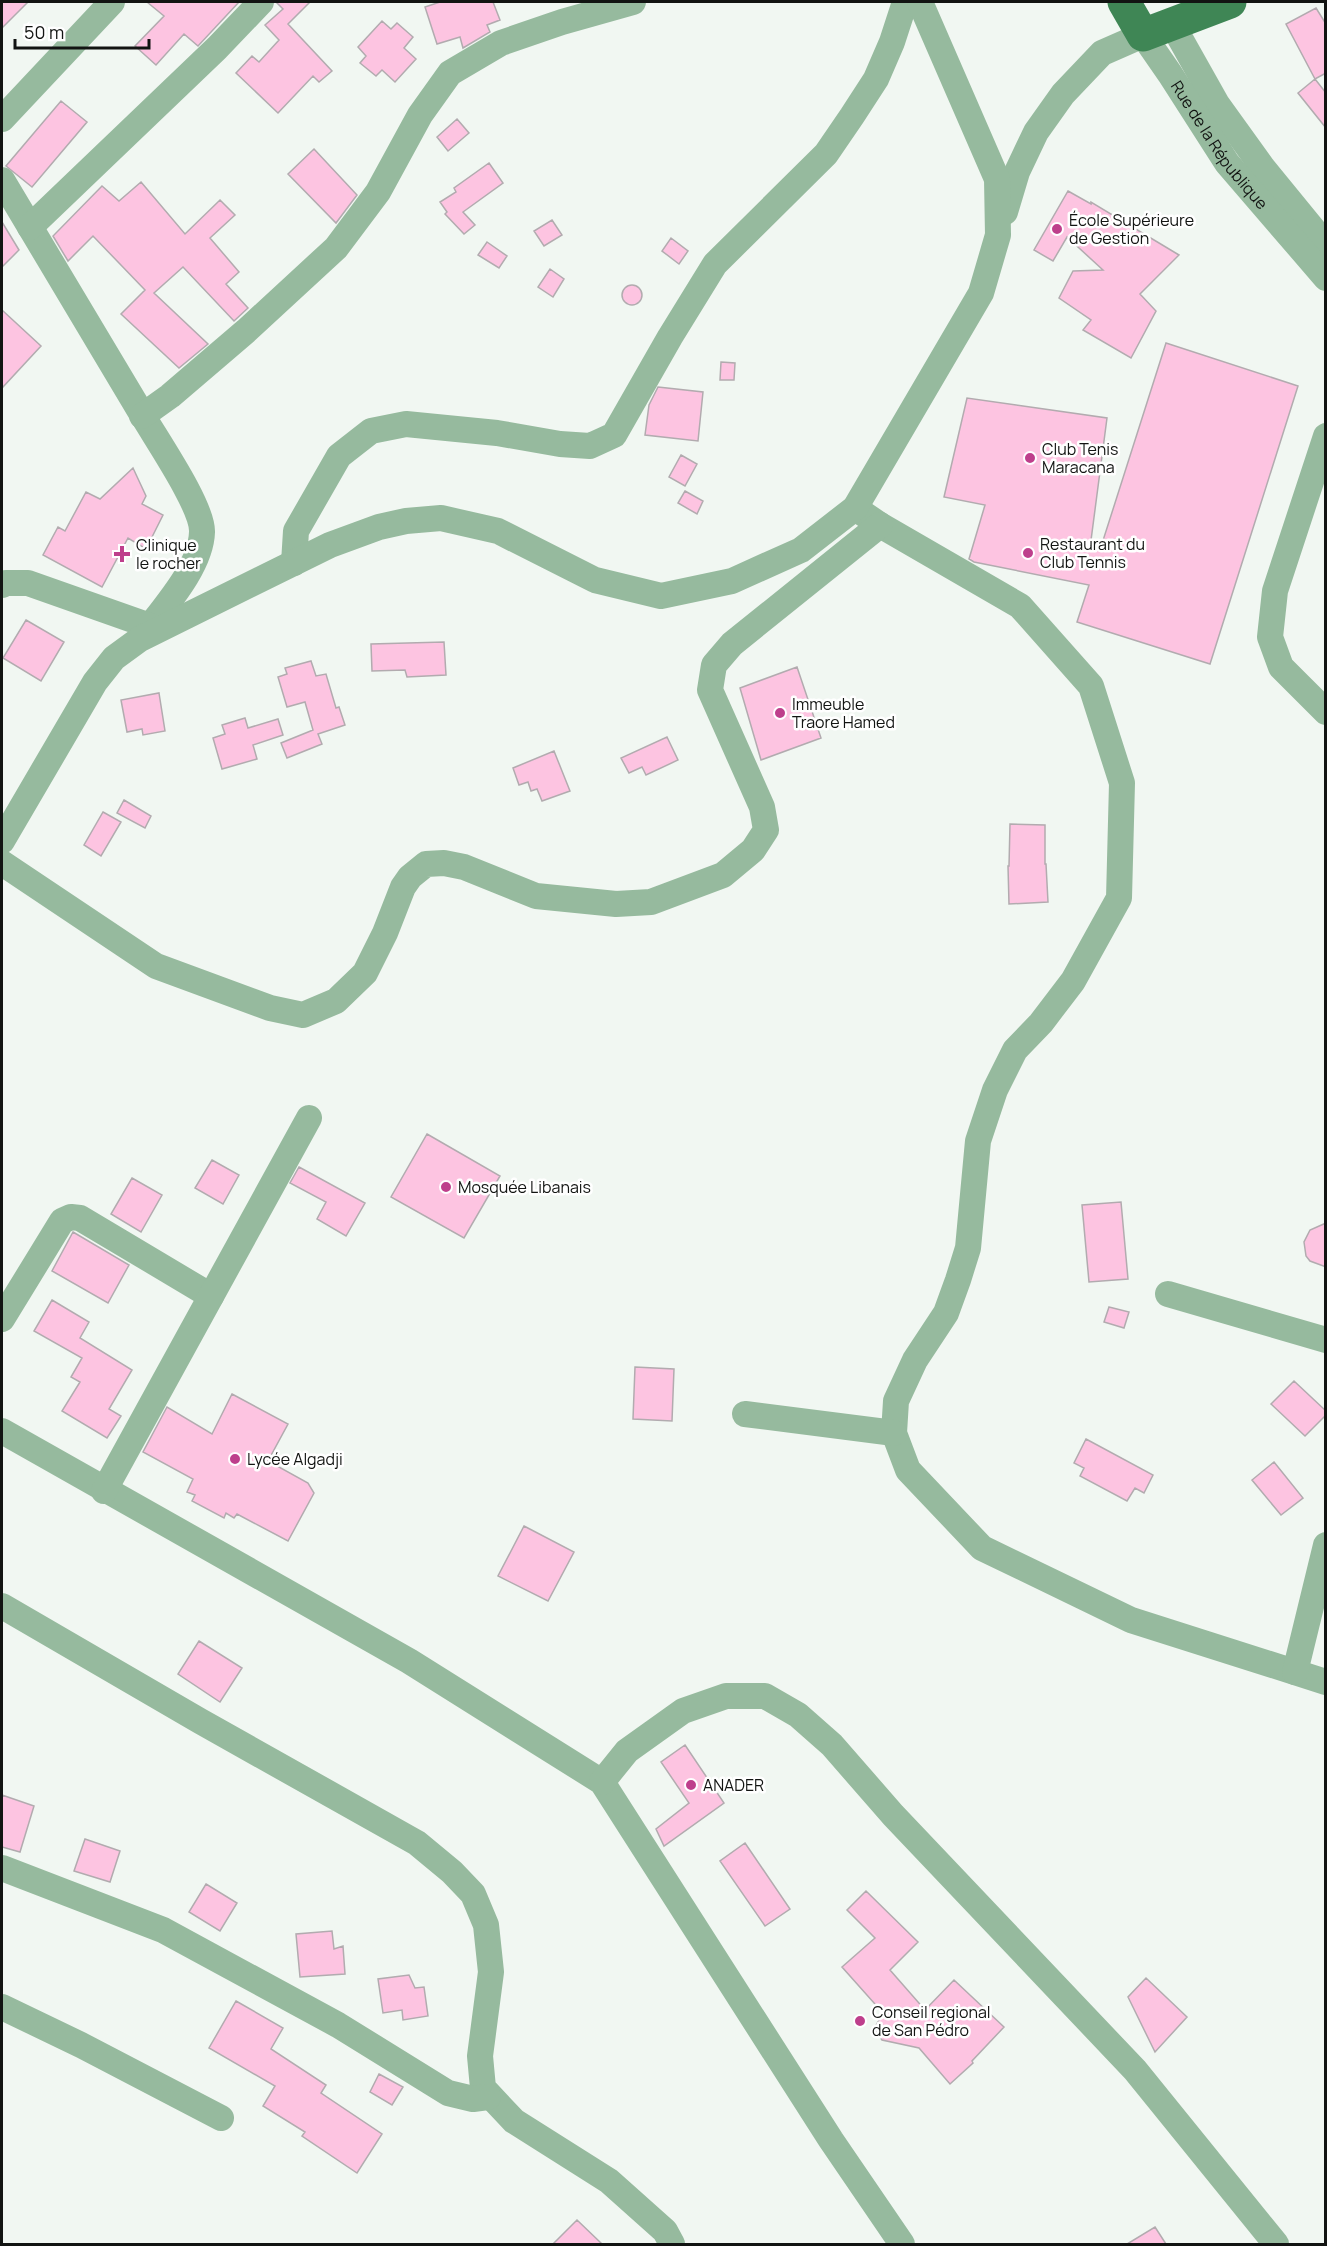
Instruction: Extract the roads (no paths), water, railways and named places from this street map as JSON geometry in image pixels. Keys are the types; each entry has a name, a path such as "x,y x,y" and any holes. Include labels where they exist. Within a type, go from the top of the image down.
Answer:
{"main road":[{"name":"Rue de la République","path":"1124,2 1158,20"},
{"path":"1158,20 1230,2"}],"street":[{"path":"2,119 112,2"},
{"path":"30,227 217,48 261,2"},
{"path":"142,416 170,396 246,331 336,248 378,192 420,115 450,74 501,43 562,22 633,2"},
{"path":"294,563 296,531 339,456 371,431 406,424 497,433 560,444 590,446 614,435 715,264 826,154 858,107 880,70 905,2"},
{"path":"920,2 997,178 998,235"},
{"path":"2,841 95,682 114,658 145,633 330,545 379,527 406,520 441,518 498,531 595,580 661,596 732,581 801,550 855,508 981,293 1017,172 1036,132 1063,94 1102,53 1158,20"},
{"name":"Rue de la République","path":"1158,20 1263,168 1326,246"},
{"name":"Rue de la République","path":"1158,20 1170,74 1227,163 1326,278"},
{"path":"2,180 198,512 202,530 199,549 172,597 145,633"},
{"path":"1326,436 1275,591 1270,637 1281,667 1326,712"},
{"path":"855,508 880,525 1020,606 1091,686 1122,783 1119,898 1073,981 1041,1023 1015,1050 995,1090 978,1140 968,1248 946,1313 915,1360 896,1401 894,1433 908,1470 982,1548 1131,1620 1326,1682"},
{"path":"2,863 156,966 270,1008 303,1015 336,1001 365,973 385,933 403,887 410,877 426,864 444,862 464,867 536,896 616,904 651,902 723,875 753,850 766,830 762,807 710,690 714,665 732,644 880,525"},
{"path":"2,585 28,583 145,633"},
{"path":"104,1491 309,1118"},
{"path":"2,1319 62,1221 70,1217 80,1218 211,1296"},
{"path":"1168,1294 1326,1340"},
{"path":"745,1414 894,1433"},
{"path":"2,1431 104,1491 409,1660 602,1782 831,2140 902,2244"},
{"path":"1295,1672 1326,1545"},
{"path":"2,1606 417,1843 452,1872 473,1894 486,1924 491,1972 480,2056 483,2088 488,2097 514,2121 609,2181 665,2231 672,2244"},
{"path":"602,1782 627,1751 683,1711 726,1696 765,1696 798,1715 832,1745 893,1815 1135,2070 1276,2244"},
{"path":"2,1869 163,1930 338,2025 448,2093 473,2099 488,2097"},
{"path":"2,2007 81,2045 221,2118"}],"place":[{"name":"École Supérieure de Gestion","path":"1057,229"},
{"name":"Club Tenis Maracana","path":"1030,458"},
{"name":"Restaurant du Club Tennis","path":"1028,553"},
{"name":"Clinique le rocher","path":"122,554"},
{"name":"Immeuble Traore Hamed","path":"780,713"},
{"name":"Mosquée Libanais","path":"446,1187"},
{"name":"Lycée Algadji","path":"235,1459"},
{"name":"ANADER","path":"691,1785"},
{"name":"Conseil regional de San Pédro","path":"860,2021"}]}
